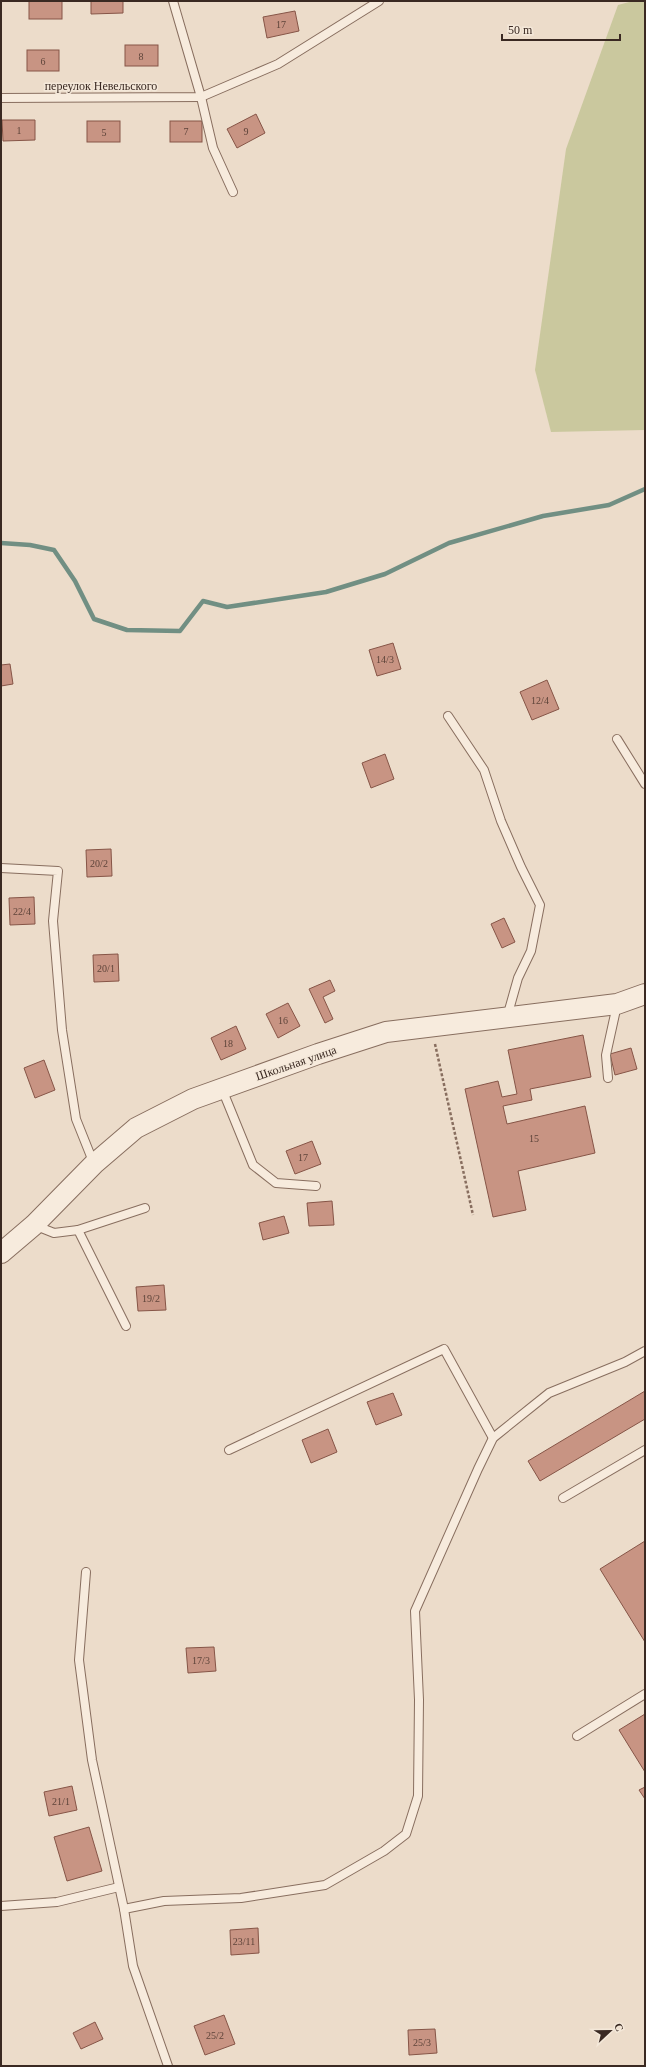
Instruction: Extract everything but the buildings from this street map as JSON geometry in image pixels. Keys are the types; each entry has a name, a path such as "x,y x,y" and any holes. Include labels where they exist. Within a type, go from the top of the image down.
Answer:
{"street":[{"name":"Школьная улица","path":"1,1253 34,1225 94,1164 136,1128 193,1099 318,1054 386,1032 617,1004 645,994"}],"lane":[{"path":"174,1 201,97 213,148 233,192"},
{"name":"переулок Невельского","path":"1,98 201,97 278,64 379,1"},
{"path":"448,716 484,770 504,827 521,867 540,904 531,951 518,978 507,1017"},
{"path":"617,739 645,784"},
{"path":"1,868 58,871 53,921 62,1030 76,1119 94,1164"},
{"path":"608,1078 606,1055 617,1004"},
{"path":"222,1089 253,1165 276,1183 316,1186"},
{"path":"34,1225 54,1233 78,1230 145,1208"},
{"path":"78,1230 126,1326"},
{"path":"229,1450 444,1349 493,1438"},
{"path":"124,1909 164,1901 241,1898 325,1885 384,1851 406,1834 418,1796 420,1700 415,1611 493,1438 550,1393 624,1362 645,1351"},
{"path":"563,1498 645,1450"},
{"path":"86,1572 79,1660 92,1760 124,1909 134,1966 168,2066"},
{"path":"577,1736 645,1694"},
{"path":"1,1906 57,1902 119,1887"}],"path":[{"path":"432,1026 473,1215"}],"shaded area":[{"path":"633,1 645,1 645,430 551,432 535,370 566,149 618,5"}],"waterway":[{"path":"1,543 30,545 54,550 75,581 94,619 127,630 180,631 203,601 227,607 326,592 385,574 449,543 543,516 609,505 645,489"}]}
